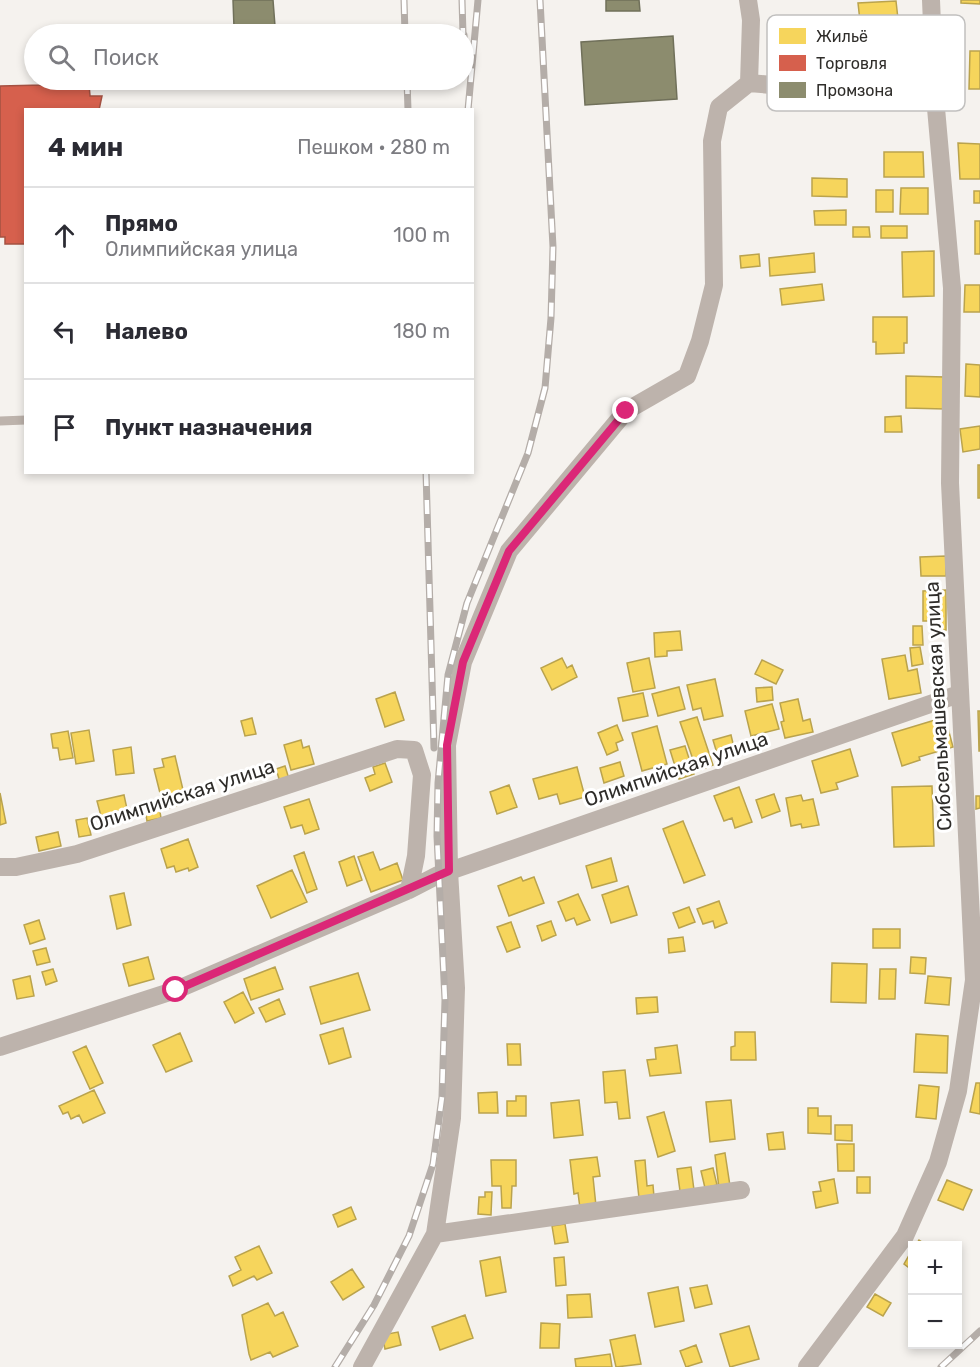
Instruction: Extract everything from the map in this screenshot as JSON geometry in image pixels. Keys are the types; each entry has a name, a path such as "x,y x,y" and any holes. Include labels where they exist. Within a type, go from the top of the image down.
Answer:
{"street":[{"path":"748,0 751,20 749,83"},
{"name":"Сибсельмашевская улица","path":"931,0 932,15"},
{"path":"362,1367 435,1234 452,1118 456,988 449,871 447,745 463,662 509,551 626,411 687,376 700,341 714,285 712,141 719,107 749,83 767,85"},
{"name":"Сибсельмашевская улица","path":"807,1367 905,1236 938,1162 958,1091 974,980 950,483 952,288 937,111"},
{"name":"Олимпийская улица","path":"0,1047 176,990 449,871 960,694"},
{"name":"Олимпийская улица","path":"0,867 16,867 76,854 398,749 414,750 422,775 416,856 409,890"},
{"path":"435,1234 741,1190"}],"lane":[{"path":"0,421 24,420"}],"building: Жильё":[{"path":"961,0 980,0 980,4 961,3"},
{"path":"896,1 898,15 859,15 858,3"},
{"path":"970,51 980,51 980,89 969,89"},
{"path":"958,143 980,144 980,179 960,179"},
{"path":"884,152 923,152 924,177 884,177"},
{"path":"812,178 847,179 847,197 812,196"},
{"path":"901,188 928,188 928,214 900,214"},
{"path":"876,190 893,190 893,212 876,212"},
{"path":"974,191 980,191 980,203 974,203"},
{"path":"846,210 846,225 815,225 814,211"},
{"path":"975,221 980,221 980,254 975,254"},
{"path":"881,226 907,226 907,238 881,238"},
{"path":"853,227 869,227 870,237 853,237"},
{"path":"934,251 934,296 903,297 902,252"},
{"path":"814,253 815,272 770,276 769,258"},
{"path":"759,254 760,266 741,268 740,256"},
{"path":"822,284 824,300 782,305 780,289"},
{"path":"965,285 980,285 980,312 964,312"},
{"path":"873,317 907,317 907,343 904,343 904,353 876,354 876,342 873,342"},
{"path":"966,364 980,365 980,397 965,396"},
{"path":"906,376 945,377 945,409 906,408"},
{"path":"901,416 902,432 885,432 885,417"},
{"path":"980,426 980,449 963,452 960,429"},
{"path":"978,465 980,465 980,498 978,498"},
{"path":"946,556 946,576 921,576 920,557"},
{"path":"946,590 946,630 938,630 938,621 923,621 923,591"},
{"path":"913,626 922,626 923,645 913,645"},
{"path":"680,631 682,650 667,651 667,656 655,657 654,633"},
{"path":"920,647 923,664 912,666 910,648"},
{"path":"905,655 908,671 917,669 921,693 889,699 882,659"},
{"path":"562,658 567,668 572,665 577,677 552,690 541,668"},
{"path":"649,658 655,688 633,692 627,663"},
{"path":"762,660 783,670 776,684 755,674"},
{"path":"715,679 723,716 704,720 701,708 693,710 687,685"},
{"path":"679,687 685,709 658,716 652,694"},
{"path":"772,687 773,700 757,702 756,688"},
{"path":"395,692 404,720 385,727 376,699"},
{"path":"643,693 648,716 623,721 618,698"},
{"path":"798,699 803,721 810,719 813,732 785,738 780,703"},
{"path":"772,704 779,729 751,736 745,711"},
{"path":"978,711 980,711 980,751 979,751"},
{"path":"697,717 713,765 697,771 680,722"},
{"path":"945,717 953,747 919,757 920,760 902,766 892,733"},
{"path":"252,718 256,734 245,736 241,721"},
{"path":"617,725 623,740 616,743 618,750 607,755 598,733"},
{"path":"657,726 667,764 642,771 632,733"},
{"path":"89,730 94,761 76,764 71,733"},
{"path":"68,731 73,758 60,760 58,748 53,748 51,734"},
{"path":"731,735 736,756 719,760 713,740"},
{"path":"301,740 303,748 309,746 314,764 291,770 284,745"},
{"path":"685,746 694,774 679,779 670,750"},
{"path":"131,747 134,773 116,775 113,750"},
{"path":"850,749 858,776 836,783 838,789 821,793 812,761"},
{"path":"175,756 184,794 177,796 179,805 164,809 154,769 164,767 162,759"},
{"path":"620,762 624,776 604,783 600,768"},
{"path":"385,763 392,782 370,791 365,778 375,774 373,767"},
{"path":"285,766 289,779 280,782 276,769"},
{"path":"577,767 585,797 560,804 557,794 539,799 533,779"},
{"path":"509,785 517,807 497,814 490,792"},
{"path":"932,786 934,846 894,847 892,787"},
{"path":"739,787 752,822 735,828 732,818 724,821 714,796"},
{"path":"0,793 6,823 0,825"},
{"path":"774,794 780,811 762,818 756,800"},
{"path":"124,795 127,809 101,816 97,801"},
{"path":"801,795 803,801 813,799 819,825 802,828 801,824 791,826 786,798"},
{"path":"976,796 980,796 980,808 976,809"},
{"path":"309,799 319,829 305,834 302,825 291,828 284,807"},
{"path":"158,800 161,818 147,821 144,802"},
{"path":"87,818 91,835 79,837 76,820"},
{"path":"683,821 705,875 684,883 663,829"},
{"path":"58,832 61,846 39,851 36,837"},
{"path":"188,839 198,867 189,871 188,868 176,872 174,866 167,868 161,849"},
{"path":"304,852 317,889 307,893 294,856"},
{"path":"373,852 380,870 397,863 403,880 371,892 358,857"},
{"path":"354,856 362,880 347,886 339,862"},
{"path":"611,858 617,881 592,888 586,866"},
{"path":"292,870 307,902 271,918 257,886"},
{"path":"521,877 523,881 534,877 544,903 509,916 498,886"},
{"path":"628,886 637,915 611,923 602,895"},
{"path":"124,893 131,925 117,929 110,896"},
{"path":"578,894 590,920 577,925 574,918 566,921 558,902"},
{"path":"719,901 727,923 715,928 713,921 703,924 697,909"},
{"path":"689,907 695,922 679,928 673,913"},
{"path":"39,920 45,939 30,944 24,925"},
{"path":"551,921 556,935 542,941 537,926"},
{"path":"511,922 520,947 507,952 497,927"},
{"path":"873,929 900,929 900,948 873,948"},
{"path":"683,937 685,951 669,953 668,939"},
{"path":"46,948 50,962 37,965 33,951"},
{"path":"148,957 154,979 129,986 123,964"},
{"path":"911,957 926,958 925,974 910,973"},
{"path":"832,963 867,964 866,1003 831,1002"},
{"path":"275,967 283,989 251,1000 244,979"},
{"path":"53,969 57,981 46,985 42,972"},
{"path":"880,969 896,969 895,999 879,999"},
{"path":"358,973 370,1010 321,1024 310,987"},
{"path":"30,976 34,996 17,999 13,980"},
{"path":"928,976 951,978 949,1005 925,1003"},
{"path":"243,992 254,1013 235,1023 224,1002"},
{"path":"657,997 658,1012 637,1014 636,998"},
{"path":"279,999 285,1014 266,1022 259,1008"},
{"path":"343,1028 351,1057 329,1064 320,1035"},
{"path":"735,1032 755,1032 756,1060 731,1060 731,1047 735,1046"},
{"path":"180,1033 192,1061 166,1072 153,1045"},
{"path":"916,1034 948,1036 947,1073 914,1072"},
{"path":"507,1044 520,1044 521,1065 508,1065"},
{"path":"677,1045 681,1073 650,1076 647,1060 656,1059 655,1048"},
{"path":"86,1046 103,1083 90,1089 73,1052"},
{"path":"625,1070 630,1118 619,1119 617,1102 605,1103 603,1072"},
{"path":"976,1083 980,1083 980,1114 970,1112"},
{"path":"919,1085 939,1087 936,1119 916,1117"},
{"path":"94,1090 105,1113 83,1123 79,1115 71,1119 68,1112 63,1114 59,1106"},
{"path":"497,1092 498,1113 479,1113 478,1093"},
{"path":"516,1096 526,1096 526,1116 507,1116 507,1101 516,1101"},
{"path":"579,1100 583,1135 554,1138 551,1103"},
{"path":"731,1100 735,1139 710,1142 706,1102"},
{"path":"808,1108 818,1108 818,1116 831,1116 831,1134 808,1133"},
{"path":"664,1112 675,1151 658,1157 647,1117"},
{"path":"835,1125 852,1125 852,1141 835,1140"},
{"path":"783,1132 785,1149 769,1150 767,1134"},
{"path":"837,1144 854,1144 854,1171 838,1171"},
{"path":"725,1153 730,1186 719,1188 715,1155"},
{"path":"597,1157 600,1176 593,1177 596,1206 580,1208 578,1193 574,1194 570,1160"},
{"path":"491,1160 516,1160 516,1186 512,1186 511,1208 502,1208 501,1186 492,1186"},
{"path":"645,1160 647,1186 653,1185 654,1197 639,1198 635,1161"},
{"path":"691,1167 694,1190 680,1191 677,1169"},
{"path":"713,1168 717,1185 705,1188 701,1171"},
{"path":"857,1177 870,1177 870,1193 857,1193"},
{"path":"834,1179 838,1203 816,1208 813,1192 821,1191 819,1182"},
{"path":"947,1180 972,1190 963,1210 938,1200"},
{"path":"485,1192 492,1192 491,1215 478,1214 479,1197 485,1197"},
{"path":"351,1207 356,1219 338,1227 333,1215"},
{"path":"565,1224 568,1242 555,1244 552,1226"},
{"path":"259,1246 272,1273 257,1280 254,1276 233,1286 229,1276 241,1270 235,1257"},
{"path":"500,1257 506,1292 486,1296 480,1261"},
{"path":"564,1257 566,1285 556,1286 554,1258"},
{"path":"352,1269 364,1287 343,1300 331,1282"},
{"path":"707,1285 712,1304 695,1308 690,1288"},
{"path":"678,1287 684,1321 655,1327 648,1293"},
{"path":"590,1294 592,1317 568,1318 567,1295"},
{"path":"875,1294 891,1303 883,1316 867,1307"},
{"path":"268,1303 275,1316 283,1312 298,1346 273,1357 270,1352 251,1360 242,1315"},
{"path":"465,1315 473,1338 440,1350 432,1327"},
{"path":"541,1323 560,1324 559,1348 540,1348"},
{"path":"749,1326 759,1359 730,1367 720,1334"},
{"path":"398,1332 401,1345 385,1349 382,1335"},
{"path":"635,1335 641,1364 616,1367 610,1340"},
{"path":"696,1345 702,1362 686,1367 680,1351"},
{"path":"610,1354 612,1367 576,1367 575,1359"}],"building: Торговля":[{"path":"24,85 24,90 90,90 90,96 102,96 99,108 24,108 24,244 5,244 5,237 0,237 0,86"}],"building: Промзона":[{"path":"233,0 273,0 275,24 234,24"},
{"path":"606,0 639,0 640,11 606,11"},
{"path":"673,36 677,99 585,105 581,42"}],"railway":[{"path":"404,0 405,24"},
{"path":"462,0 463,24"},
{"path":"474,44 478,0"},
{"path":"335,1367 374,1305 409,1236 433,1164 442,1097 445,1000 437,836 438,783 448,675 467,603 528,453 545,388 551,318 553,247 540,0"},
{"path":"407,90 408,108"},
{"path":"468,108 470,90"},
{"path":"426,474 434,748"},
{"path":"941,1367 980,1331"}],"route":[{"path":"176,990 449,871 447,745 463,662 509,551 626,411"}]}
